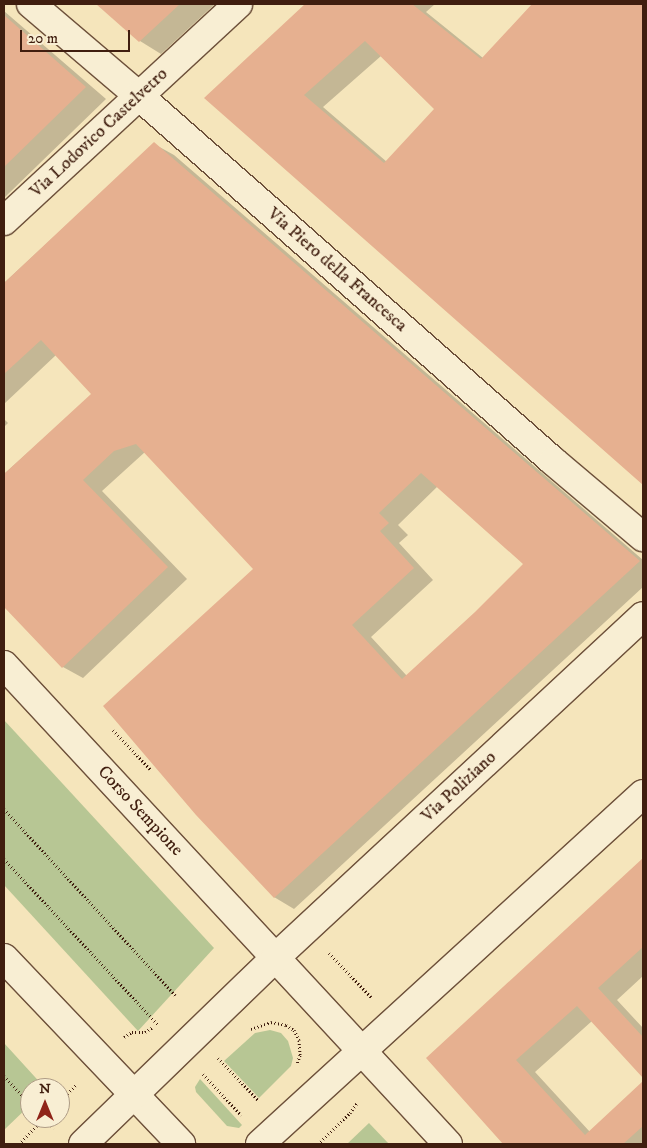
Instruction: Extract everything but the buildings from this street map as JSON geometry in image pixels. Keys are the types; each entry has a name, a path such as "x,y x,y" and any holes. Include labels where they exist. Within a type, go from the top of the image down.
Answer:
{"street":[{"name":"Via Piero della Francesca","path":"31,4 138,95 643,537"},
{"name":"Via Lodovico Castelvetro","path":"4,221 238,4"},
{"name":"Via Poliziano","path":"275,958 643,616"},
{"name":"Corso Sempione","path":"4,665 448,1144"},
{"path":"260,1144 643,794"},
{"path":"4,958 181,1144"},
{"path":"83,1144 275,958"}],"path":[{"path":"112,729 151,770"},
{"path":"4,809 175,995"},
{"path":"4,859 151,1017"},
{"path":"325,949 376,1003"},
{"path":"246,1034 253,1028 271,1022 286,1025 294,1030 299,1040 300,1055"},
{"path":"215,1063 226,1053"},
{"path":"215,1056 260,1103"},
{"path":"207,1070 203,1074 246,1119"},
{"path":"4,1076 20,1093"},
{"path":"19,1144 34,1128"}],"green space":[{"path":"4,720 214,948 138,1031 4,885"},
{"path":"270,1030 281,1033 288,1041 293,1058 291,1066 259,1098 224,1061 255,1033"},
{"path":"4,1043 36,1078 20,1078 20,1115 4,1130"},
{"path":"200,1079 242,1125 239,1128 227,1126 196,1092 195,1087"},
{"path":"369,1123 389,1144 347,1144"}]}
